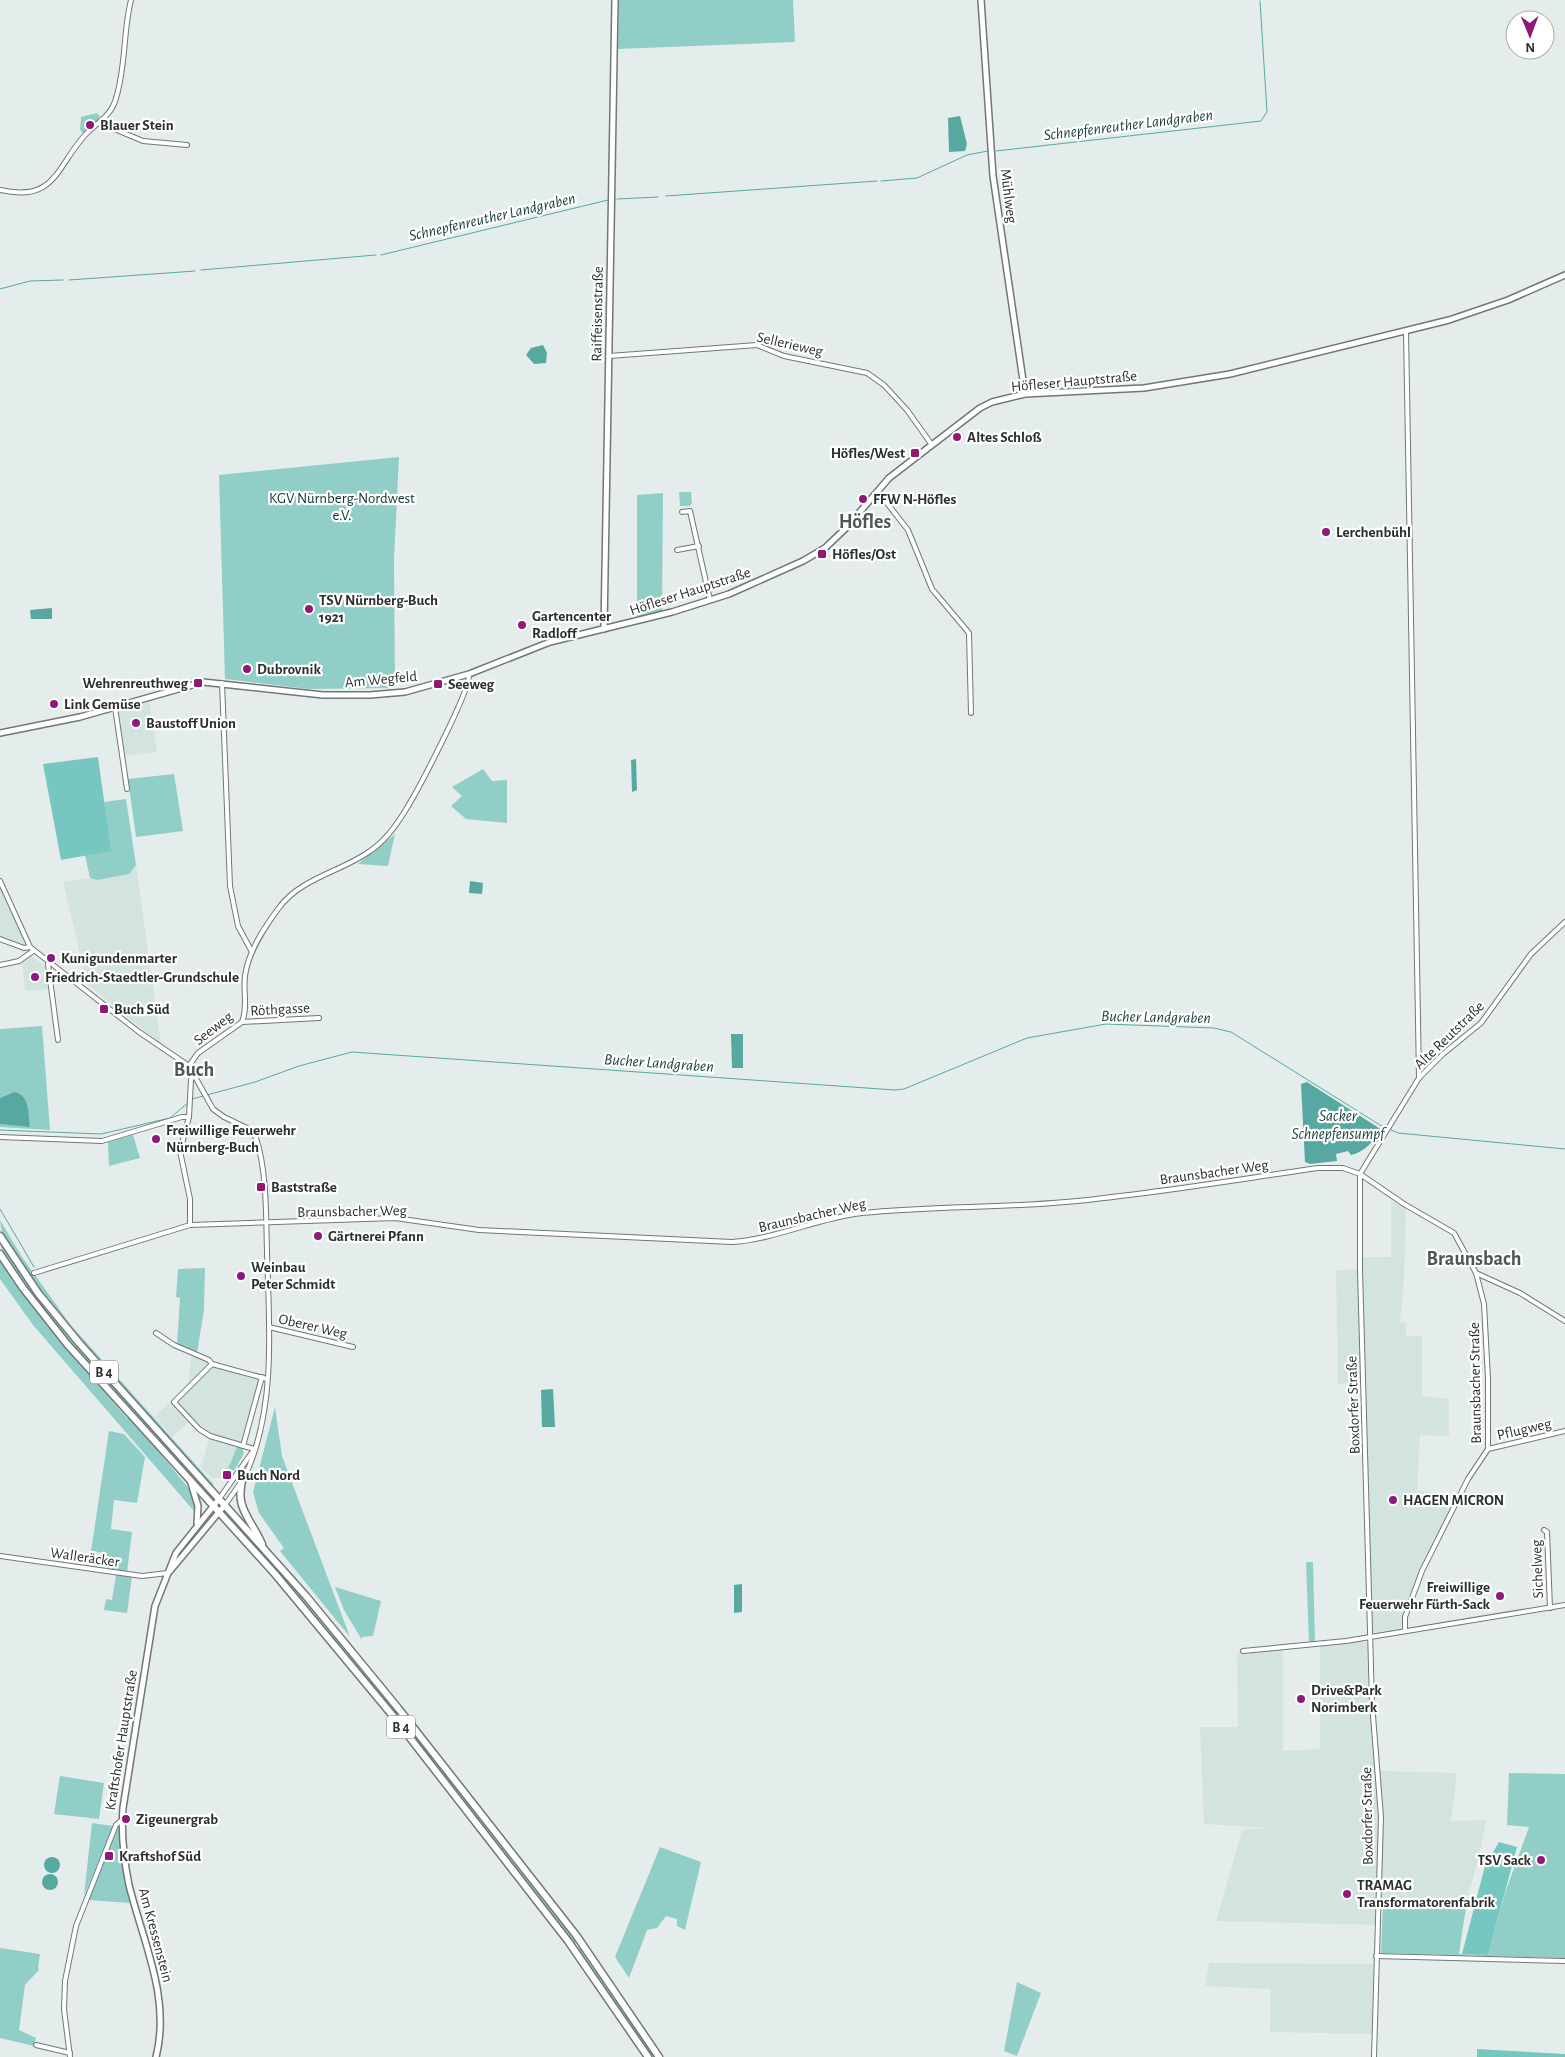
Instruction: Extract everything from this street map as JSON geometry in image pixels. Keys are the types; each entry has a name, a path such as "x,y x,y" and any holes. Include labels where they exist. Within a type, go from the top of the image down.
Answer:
{"main road":[{"name":"B 4","path":"0,1236 38,1293 68,1331 314,1604 398,1708 576,1935 659,2057"},
{"name":"B 4","path":"0,1254 23,1288 64,1340 300,1603 393,1716 568,1941 648,2057"},
{"name":"B 4","path":"243,1477 240,1487 240,1502 245,1515 266,1552"}],"street":[{"path":"0,190 29,194 55,177 88,132 100,123 116,101 121,83 126,18 131,0"},
{"name":"Raiffeisenstraße","path":"604,629 615,0"},
{"name":"Mühlweg","path":"982,0 993,176 1025,394"},
{"path":"100,123 143,141 187,145"},
{"name":"Höfleser Hauptstraße","path":"469,674 546,644 710,600 762,581 812,556 846,528 889,478 984,405 1025,394 1137,388 1194,381 1406,331 1481,310 1565,275"},
{"path":"1406,331 1419,1078"},
{"name":"Sellerieweg","path":"609,356 757,345 784,356 867,373 884,385 907,410 932,445"},
{"path":"876,492 908,530 932,589 969,634 971,713"},
{"path":"682,512 690,511 710,600"},
{"path":"677,550 699,546"},
{"name":"Am Wegfeld","path":"0,733 46,725 192,684 222,683 299,694 361,695 417,690 469,674"},
{"name":"Seeweg","path":"189,1066 198,1053 242,1022 245,1015 245,977 252,952 288,897 314,880 372,850 390,833 405,811 436,753 467,690 469,674"},
{"path":"222,683 230,886 238,926 252,952"},
{"path":"115,707 127,789"},
{"path":"0,881 33,951 48,964 62,971 139,1032 189,1066 205,1096 218,1114 247,1128 256,1138 266,1223 269,1328 265,1402 254,1449 243,1477 224,1506"},
{"name":"Alte Reutstraße","path":"1360,1174 1387,1133 1419,1078 1443,1054 1482,1023 1531,954 1565,922"},
{"path":"0,939 24,948 30,947"},
{"path":"0,965 19,961 33,951"},
{"path":"48,964 58,1040"},
{"name":"Röthgasse","path":"242,1022 318,1018"},
{"path":"190,1225 190,1198 180,1151 190,1117 191,1080 194,1073"},
{"path":"0,1137 102,1141 182,1117 190,1117"},
{"name":"Braunsbacher Weg","path":"266,1223 395,1218 479,1230 732,1242 767,1237 833,1218 862,1213 1070,1201 1325,1168 1342,1168 1360,1174"},
{"name":"Braunsbacher Straße","path":"1360,1174 1404,1204 1454,1233 1476,1273 1486,1322 1488,1449 1468,1479 1422,1572 1405,1617 1405,1631"},
{"name":"Boxdorfer Straße","path":"1360,1174 1360,1271 1372,1703 1381,1817 1374,2057"},
{"path":"34,1273 190,1225 266,1223"},
{"path":"1476,1273 1520,1293 1565,1321"},
{"name":"Oberer Weg","path":"269,1328 353,1347"},
{"path":"156,1333 174,1346 209,1360 212,1364 265,1378"},
{"path":"212,1364 174,1402 199,1429 210,1436 254,1449"},
{"path":"243,1446 265,1378"},
{"name":"Pflugweg","path":"1488,1449 1565,1431"},
{"path":"219,1499 254,1449"},
{"path":"192,1482 198,1506 196,1525"},
{"name":"Kraftshofer Hauptstraße","path":"36,2045 70,2055 63,1994 76,1926 116,1824 122,1819 152,1616 174,1558 196,1525 219,1499"},
{"name":"Kraftshofer Hauptstraße","path":"168,1573 224,1506"},
{"name":"Sichelweg","path":"1544,1530 1547,1532 1550,1608"},
{"name":"Walleräcker","path":"0,1556 142,1576 168,1573"},
{"path":"1243,1651 1316,1645 1564,1607"},
{"name":"Am Kressenstein","path":"122,1819 129,1885 160,1996 161,2026 156,2057"},
{"path":"1376,1956 1565,1961"}],"shaded area":[{"path":"149,701 157,752 125,756 118,708"},
{"path":"98,757 111,851 61,860 43,764"},
{"path":"136,865 161,1044 82,980 83,966 63,882 90,878 97,880 129,874"},
{"path":"0,881 30,947 0,936"},
{"name":"Friedrich-Staedtler-Grundschule","path":"31,956 45,966 48,989 25,991 22,962"},
{"path":"1391,1201 1406,1207 1404,1280 1400,1322 1406,1322 1406,1336 1422,1336 1422,1396 1449,1399 1449,1436 1420,1435 1417,1491 1455,1494 1400,1629 1372,1633 1365,1382 1338,1384 1336,1271 1362,1268 1362,1257 1391,1257"},
{"path":"192,1355 208,1361 213,1367 259,1379 241,1441 228,1469 220,1478 212,1478 201,1468 209,1439 190,1421 172,1437 155,1416 190,1383 188,1381"},
{"path":"91,1551 107,1553 107,1568 88,1566"},
{"path":"1364,1641 1367,1645 1368,1693 1377,1768 1381,1771 1457,1773 1451,1821 1486,1820 1479,1857 1465,1906 1376,1903 1375,1925 1216,1921 1242,1830 1270,1828 1204,1824 1200,1727 1238,1727 1237,1653 1283,1649 1283,1751 1320,1749 1320,1646"},
{"path":"1499,1842 1517,1847 1488,1955 1462,1954 1485,1866"},
{"path":"1209,1963 1374,1964 1372,2034 1270,2032 1271,1989 1205,1986"},
{"path":"1477,2049 1565,2054 1565,2057 1477,2057"}],"green space":[{"path":"619,0 793,0 795,42 618,49"},
{"path":"97,113 100,117 99,121 83,133 80,130 81,117"},
{"name":"TSV Nürnberg-Buch 1921","path":"399,457 394,559 395,688 308,689 225,679 219,475"},
{"path":"679,492 691,492 692,503 690,506 680,506"},
{"path":"663,493 662,611 637,617 637,495"},
{"path":"483,769 492,781 507,780 507,823 466,819 451,806 462,796 452,787"},
{"path":"174,774 183,831 136,837 128,779"},
{"path":"126,799 136,865 129,874 97,880 90,878 85,855 110,851 104,802"},
{"path":"395,834 388,866 358,864"},
{"path":"42,1026 50,1130 0,1127 0,1124 30,1126 14,1092 0,1098 0,1029"},
{"path":"133,1135 140,1158 109,1166 108,1142"},
{"path":"0,1220 22,1257 70,1324 214,1485 212,1486 92,1354 34,1282 2,1234"},
{"path":"0,1240 14,1262 208,1492 66,1338 8,1263 2,1251"},
{"path":"0,1258 114,1403 127,1418 131,1418 191,1491 197,1504 194,1504 194,1511 33,1325 0,1279"},
{"path":"205,1268 204,1310 197,1353 177,1344 180,1298 176,1297 178,1269"},
{"path":"275,1407 282,1456 350,1637 280,1551 284,1548 259,1513 253,1492"},
{"path":"109,1431 124,1434 145,1457 137,1503 114,1500 111,1529 132,1532 127,1572 107,1568 107,1553 91,1551"},
{"path":"237,1447 242,1448 244,1453 234,1471 228,1469"},
{"path":"230,1518 300,1592 423,1742 578,1942 574,1944 419,1744 308,1608"},
{"path":"1306,1562 1313,1562 1315,1643 1309,1644"},
{"path":"116,1575 132,1577 127,1613 104,1610 106,1599 112,1600"},
{"path":"335,1587 381,1601 373,1636 362,1637 362,1640 344,1610"},
{"name":"TSV Sack","path":"1509,1773 1565,1774 1565,1958 1381,1953 1383,1904 1466,1907 1459,1954 1488,1955 1505,1893 1529,1827 1507,1825"},
{"path":"60,1776 104,1783 99,1819 54,1814"},
{"path":"92,1823 113,1826 84,1896"},
{"path":"119,1826 130,1903 88,1900"},
{"path":"660,1847 701,1862 685,1930 677,1926 677,1919 666,1916 657,1928 647,1930 629,1978 615,1957"},
{"path":"581,1947 656,2057 651,2057 578,1949"},
{"path":"0,1948 40,1954 39,1970 25,1985 19,2030 36,2038 34,2046 0,2038"},
{"path":"1017,1982 1041,1993 1017,2056 1004,2051"}],"water":[{"path":"960,116 967,144 965,151 949,152 948,118"},
{"path":"543,345 547,353 546,363 534,364 526,355 531,348"},
{"path":"52,608 52,619 31,619 30,610"},
{"path":"636,759 637,790 632,792 631,760"},
{"path":"470,881 483,883 482,894 469,893"},
{"path":"731,1034 743,1034 743,1068 732,1068"},
{"name":"Sacker Schnepfensumpf","path":"1307,1082 1382,1130 1361,1151 1351,1155 1348,1151 1336,1154 1337,1161 1310,1164 1305,1162 1301,1084"},
{"path":"14,1092 26,1101 30,1127 0,1124 0,1098"},
{"path":"553,1389 555,1427 542,1427 541,1390"},
{"path":"742,1584 742,1612 734,1613 734,1585"},
{"path":"52,1857 60,1865 52,1873 44,1865"},
{"path":"50,1874 56,1876 58,1882 56,1888 50,1890 44,1888 42,1882 44,1876"}],"waterway":[{"name":"Schnepfenreuther Landgraben","path":"996,151 1261,121 1267,112 1260,1"},
{"name":"Schnepfenreuther Landgraben","path":"881,181 917,178 967,155 988,151"},
{"name":"Schnepfenreuther Landgraben","path":"666,196 877,181"},
{"name":"Schnepfenreuther Landgraben","path":"617,199 658,197"},
{"name":"Schnepfenreuther Landgraben","path":"381,255 608,200"},
{"name":"Schnepfenreuther Landgraben","path":"201,270 376,255"},
{"name":"Schnepfenreuther Landgraben","path":"69,280 195,271"},
{"name":"Schnepfenreuther Landgraben","path":"0,289 30,281 63,280"},
{"name":"Bucher Landgraben","path":"192,1099 255,1082 299,1066 352,1052 895,1090 904,1089 1027,1038 1106,1024 1214,1028 1231,1032 1380,1125 1398,1133 1565,1149"},
{"name":"Bucher Landgraben","path":"0,1130 101,1134 170,1118 189,1102"},
{"path":"0,1209 34,1267"}],"place":[{"name":"Blauer Stein","path":"90,125"},
{"name":"Altes Schloß","path":"957,437"},
{"name":"Höfles/West","path":"915,453"},
{"name":"FFW N-Höfles","path":"863,499"},
{"name":"Lerchenbühl","path":"1326,532"},
{"name":"Höfles/Ost","path":"822,554"},
{"name":"TSV Nürnberg-Buch 1921","path":"309,609"},
{"name":"Gartencenter Radloff","path":"522,625"},
{"name":"Dubrovnik","path":"247,669"},
{"name":"Wehrenreuthweg","path":"198,683"},
{"name":"Seeweg","path":"438,684"},
{"name":"Link Gemüse","path":"54,704"},
{"name":"Baustoff Union","path":"136,723"},
{"name":"Kunigundenmarter","path":"51,958"},
{"name":"Friedrich-Staedtler-Grundschule","path":"35,977"},
{"name":"Buch Süd","path":"104,1009"},
{"name":"Freiwillige Feuerwehr Nürnberg-Buch","path":"156,1139"},
{"name":"Baststraße","path":"261,1187"},
{"name":"Gärtnerei Pfann","path":"318,1236"},
{"name":"Weinbau Peter Schmidt","path":"241,1276"},
{"name":"Buch Nord","path":"227,1475"},
{"name":"HAGEN MICRON","path":"1393,1500"},
{"name":"Freiwillige Feuerwehr Fürth-Sack","path":"1500,1596"},
{"name":"Drive&Park Norimberk","path":"1301,1699"},
{"name":"Zigeunergrab","path":"126,1819"},
{"name":"Kraftshof Süd","path":"109,1856"},
{"name":"TSV Sack","path":"1541,1860"},
{"name":"TRAMAG Transformatorenfabrik","path":"1347,1894"}],"district":[{"name":"Höfles","path":"865,521"},
{"name":"Buch","path":"194,1069"},
{"name":"Braunsbach","path":"1474,1258"}],"park label":[{"name":"KGV Nürnberg-Nordwest e.V.","path":"342,506"}]}
